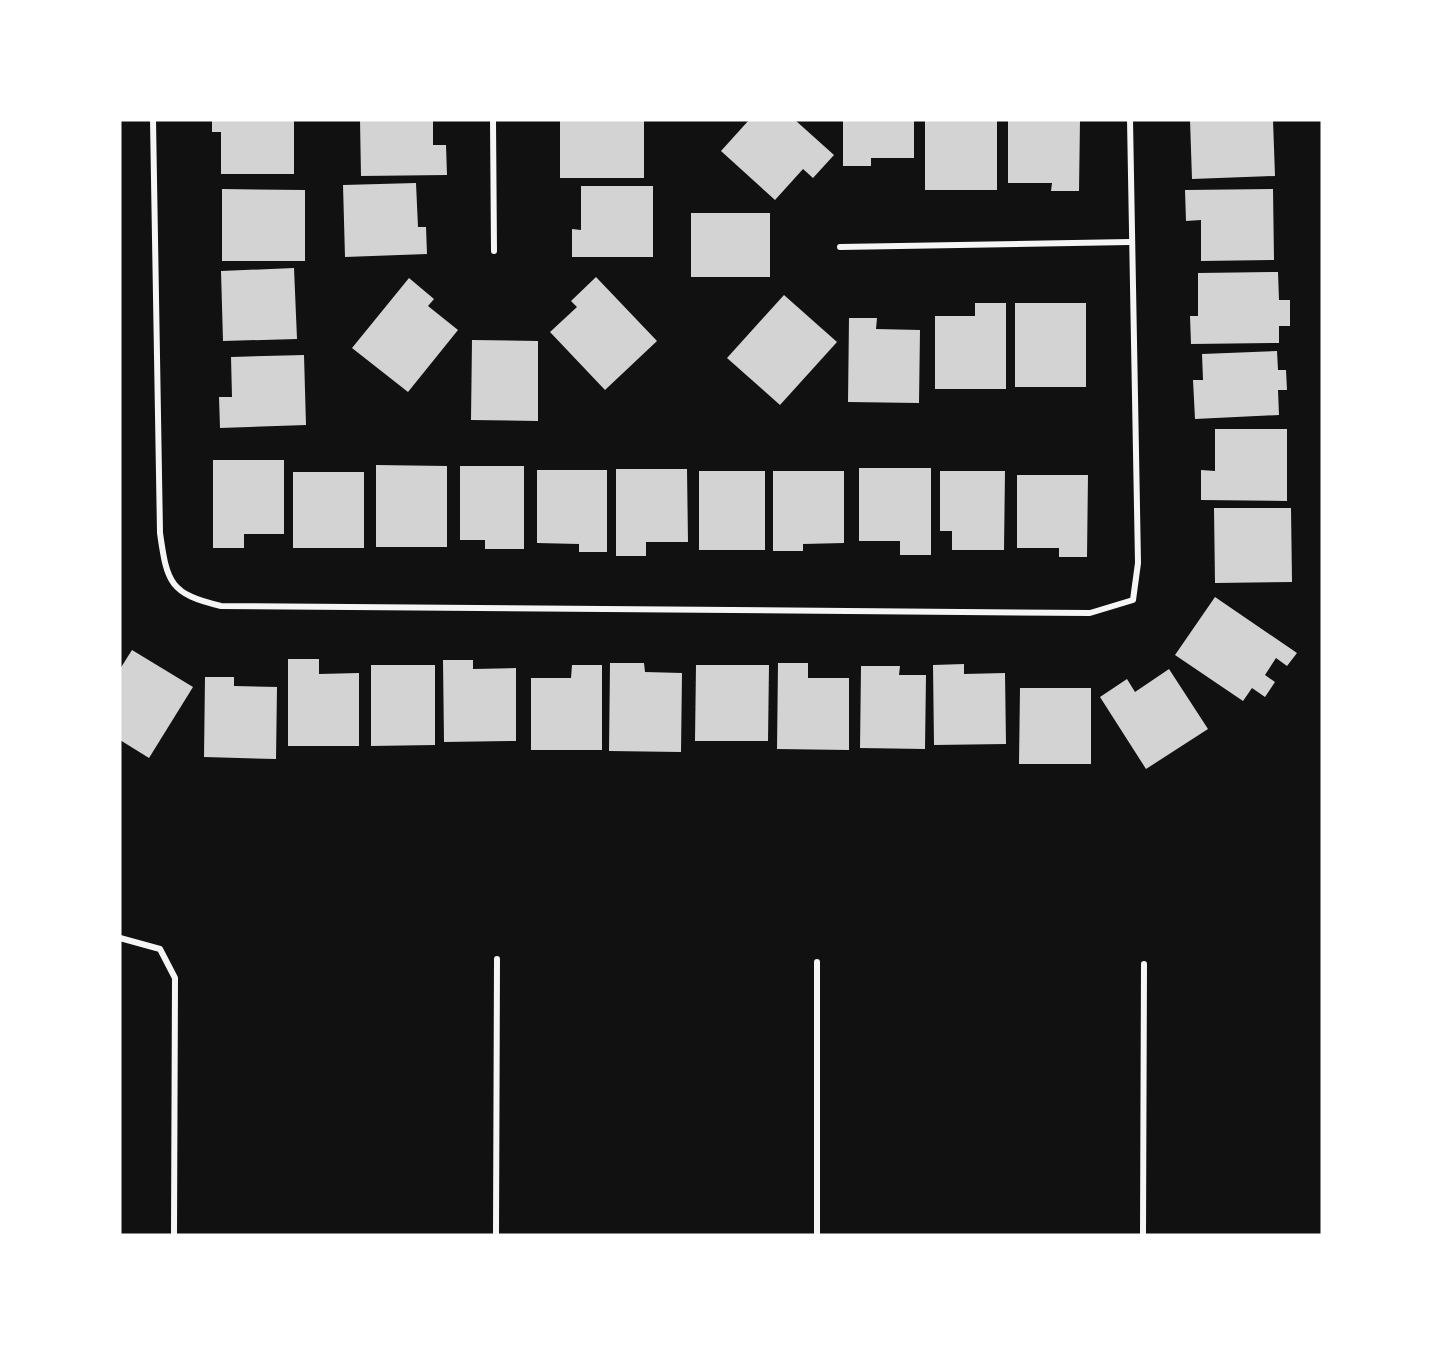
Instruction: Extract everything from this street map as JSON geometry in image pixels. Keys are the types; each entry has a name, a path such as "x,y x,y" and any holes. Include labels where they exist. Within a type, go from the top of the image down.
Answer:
{"street":[{"path":"153,120 160,533 171,583 190,599 221,606 1090,613 1133,600 1138,563 1130,242 1130,120"},
{"path":"493,120 494,251"},
{"path":"840,247 1130,242"},
{"path":"120,938 160,949 175,978 174,1235"},
{"path":"496,1235 497,959"},
{"path":"817,962 817,1235"},
{"path":"1143,1235 1144,964"}],"building":[{"path":"212,120 294,120 294,174 221,174 221,132 212,132"},
{"path":"360,120 433,120 433,145 446,145 447,175 361,176"},
{"path":"560,120 644,120 644,178 560,178"},
{"path":"749,120 795,120 834,155 813,178 803,169 775,200 721,151"},
{"path":"843,120 914,120 914,158 871,158 871,166 843,166"},
{"path":"925,120 997,120 997,190 925,190"},
{"path":"1008,120 1080,120 1079,191 1051,191 1052,183 1008,183"},
{"path":"1190,120 1273,120 1275,176 1192,179"},
{"path":"416,183 418,227 426,227 427,254 345,257 343,185"},
{"path":"581,186 653,186 653,257 572,257 572,229 581,230"},
{"path":"222,189 305,190 305,261 222,261"},
{"path":"1273,189 1274,260 1201,261 1201,220 1186,221 1185,190"},
{"path":"691,213 770,213 770,277 691,277"},
{"path":"294,268 297,339 223,341 221,271"},
{"path":"1278,272 1279,300 1290,300 1290,326 1279,326 1279,343 1191,344 1190,316 1198,316 1198,273"},
{"path":"596,277 657,341 605,390 550,332 577,307 571,301"},
{"path":"409,278 434,299 428,306 458,330 408,392 352,348"},
{"path":"784,295 837,342 780,405 727,358"},
{"path":"975,303 1006,303 1006,389 935,389 935,316 975,316"},
{"path":"1015,303 1086,303 1086,387 1015,387"},
{"path":"849,318 877,318 876,329 920,330 919,403 848,402"},
{"path":"472,340 538,341 538,421 471,420"},
{"path":"1277,351 1278,370 1286,370 1287,390 1278,390 1279,415 1195,419 1193,380 1203,380 1202,354"},
{"path":"304,355 306,425 220,428 219,397 232,397 231,357"},
{"path":"1215,429 1287,429 1287,501 1201,500 1201,470 1215,471"},
{"path":"213,460 284,460 284,534 244,534 244,548 213,548"},
{"path":"376,465 447,466 447,547 376,547"},
{"path":"460,466 524,466 524,549 485,549 485,540 460,540"},
{"path":"859,468 931,468 931,555 900,555 900,541 859,541"},
{"path":"616,469 687,469 688,542 646,542 646,556 616,556"},
{"path":"537,470 607,470 607,552 579,552 579,544 537,543"},
{"path":"699,471 765,471 765,550 699,550"},
{"path":"773,471 844,471 844,543 803,544 803,551 773,551"},
{"path":"940,471 1005,471 1004,550 952,550 952,531 940,531"},
{"path":"293,472 364,472 364,548 293,548"},
{"path":"1017,475 1088,475 1087,557 1059,557 1059,548 1017,548"},
{"path":"1214,508 1291,508 1292,582 1215,583"},
{"path":"1215,597 1297,653 1287,666 1276,658 1265,675 1275,682 1265,697 1252,688 1243,701 1175,655"},
{"path":"132,650 193,687 149,758 120,740 120,669"},
{"path":"288,659 319,659 319,674 359,673 359,746 288,746"},
{"path":"443,660 473,660 473,669 516,668 516,741 444,742"},
{"path":"610,663 644,663 645,672 682,673 681,752 609,751"},
{"path":"778,663 808,663 808,678 849,678 849,750 777,749"},
{"path":"964,664 964,674 1005,673 1006,744 934,745 933,665"},
{"path":"371,665 435,665 435,745 371,746"},
{"path":"572,665 602,665 602,750 531,750 531,678 571,678"},
{"path":"696,665 769,665 768,741 695,741"},
{"path":"861,666 900,666 899,675 926,675 925,749 860,748"},
{"path":"1169,669 1208,729 1146,769 1100,697 1127,679 1135,692"},
{"path":"205,677 234,677 234,686 277,687 276,759 204,757"},
{"path":"1020,688 1091,688 1091,764 1019,764"}]}
